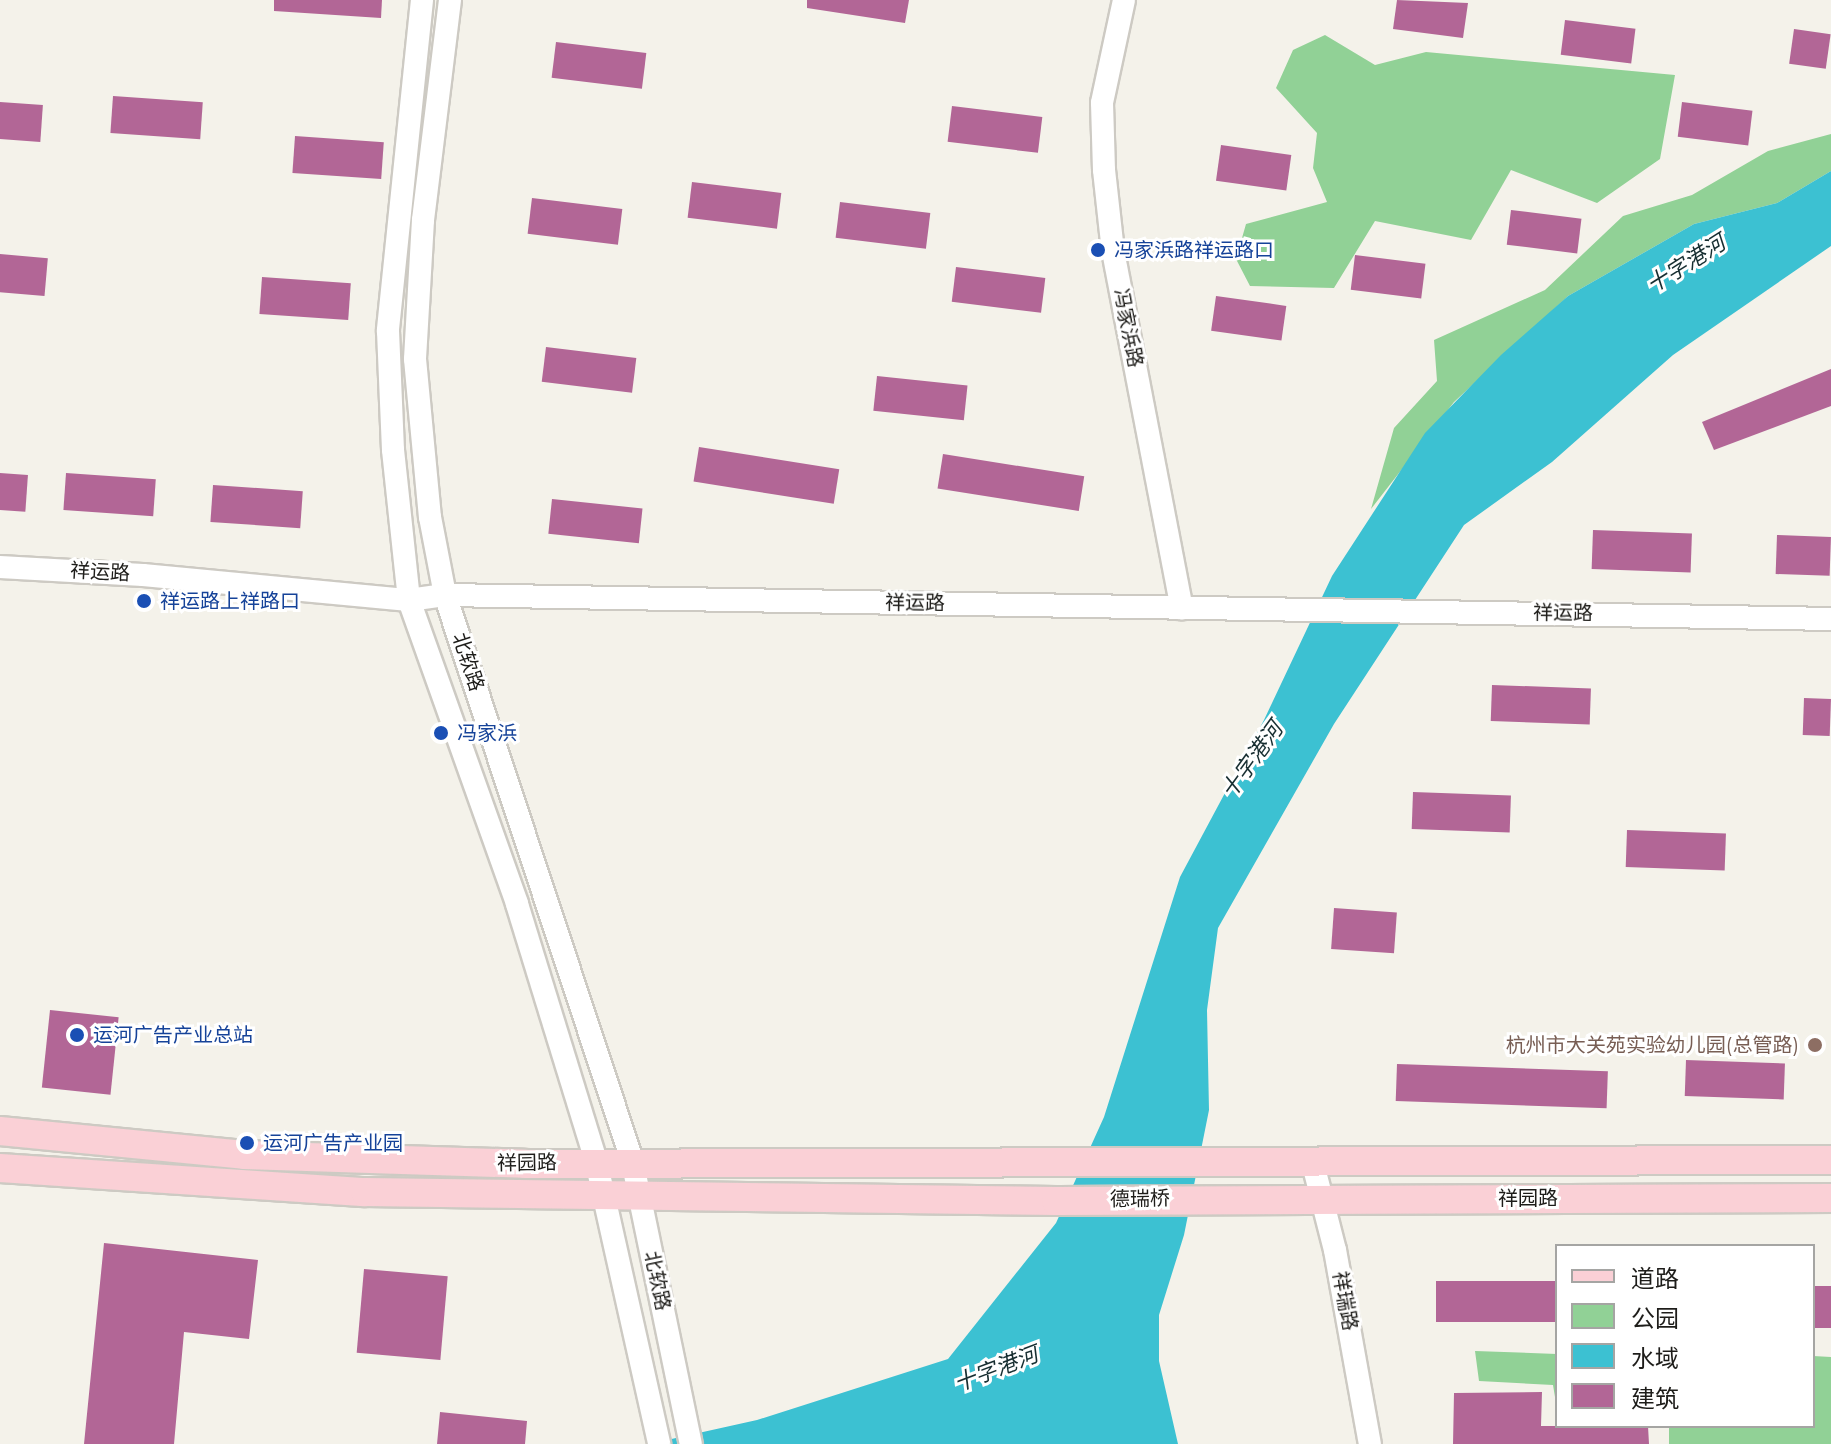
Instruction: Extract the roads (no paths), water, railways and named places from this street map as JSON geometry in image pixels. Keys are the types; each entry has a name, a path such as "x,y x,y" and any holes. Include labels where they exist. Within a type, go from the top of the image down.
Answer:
{"main road":[{"name":"祥园路","path":"0,1131 367,1161 1056,1162"},
{"name":"祥园路","path":"1225,1159 1831,1160"},
{"name":"德瑞桥","path":"1056,1162 1225,1159"},
{"name":"祥园路","path":"0,1168 365,1192 1056,1201"},
{"name":"祥园路","path":"1224,1198 1831,1198"},
{"name":"德瑞桥","path":"1056,1201 1224,1198"}],"street":[{"name":"北软路","path":"422,0 388,331 393,450 409,600 517,904 596,1161 658,1437"},
{"name":"北软路","path":"450,0 423,220 415,359 430,517 445,595 632,1160 689,1434"},
{"name":"冯家浜路","path":"1124,0 1102,103 1104,170 1113,251 1182,608"},
{"name":"祥运路","path":"0,567 143,575 409,600 445,595 1182,608 1427,609 1831,619"},
{"name":"祥瑞路","path":"1312,1160 1370,1444"}],"water":[{"name":"十字港河","path":"1831,171 1831,246 1673,355 1552,462 1464,525 1334,724 1218,928 1207,1010 1209,1110 1184,1235 1159,1315 1159,1361 1178,1444 649,1444 757,1420 948,1359 1056,1223 1104,1117 1180,877 1264,720 1332,576 1425,433 1501,355 1568,296 1694,224 1777,203"}],"place":[{"name":"冯家浜路祥运路口","path":"1098,250"},
{"name":"祥运路上祥路口","path":"144,601"},
{"name":"冯家浜","path":"441,733"},
{"name":"运河广告产业总站","path":"77,1035"},
{"name":"杭州市大关苑实验幼儿园(总管路)","path":"1815,1045"},
{"name":"运河广告产业园","path":"247,1143"}]}
